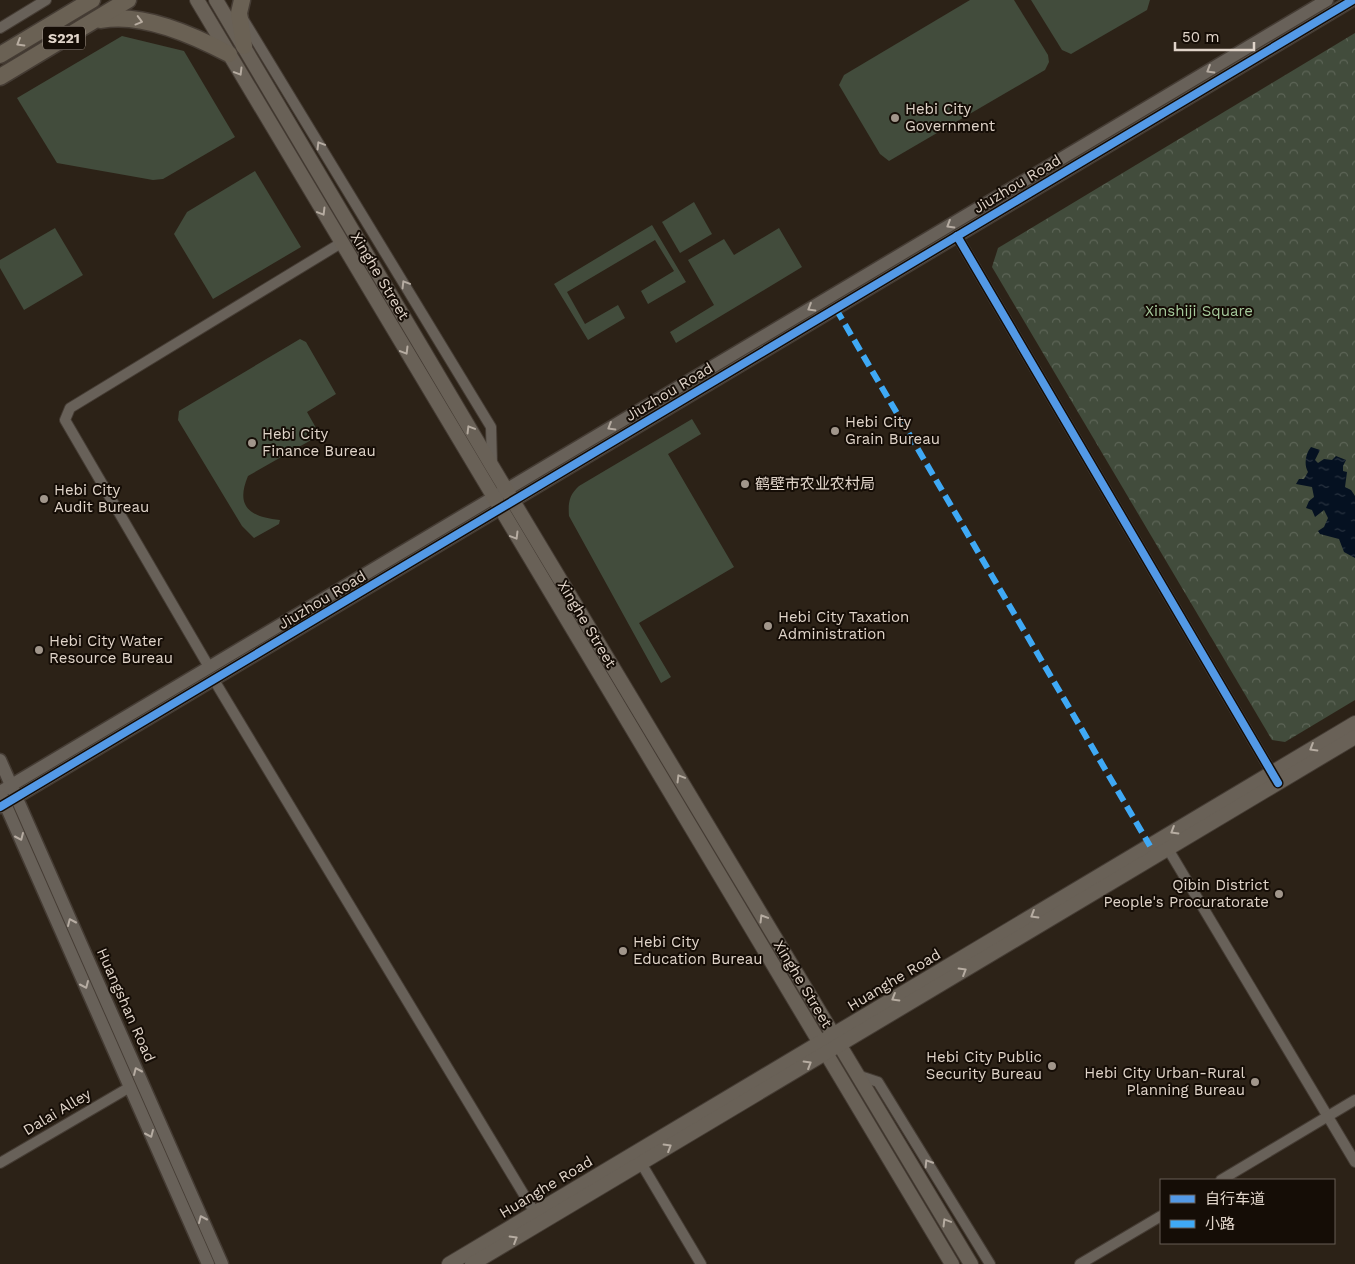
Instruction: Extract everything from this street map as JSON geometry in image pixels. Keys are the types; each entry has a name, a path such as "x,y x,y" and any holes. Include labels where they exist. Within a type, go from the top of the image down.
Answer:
{"main road":[{"name":"S221","path":"0,77 128,0"},
{"name":"Xinghe Street","path":"196,0 952,1264"},
{"name":"Xinghe Street","path":"216,0 492,466 971,1264"},
{"name":"S221","path":"0,55 86,2"},
{"path":"240,6 244,46"},
{"path":"92,22 126,17 189,34 229,54"},
{"name":"Huanghe Road","path":"449,1264 1168,849 1355,723"},
{"name":"Huanghe Road","path":"836,1040 1275,778 1355,737"},
{"name":"Huanghe Road","path":"472,1264 641,1163 822,1048"}],"street":[{"path":"0,28 46,0"},
{"name":"Jiuzhou Road","path":"3,806 214,680 510,495 1327,0"},
{"name":"Jiuzhou Road","path":"510,495 957,236 1353,0"},
{"path":"240,6 491,427 492,466"},
{"path":"957,236 1275,778"},
{"path":"209,668 65,420 70,408 341,243"},
{"name":"Jiuzhou Road","path":"4,790 209,668 496,504"},
{"path":"214,680 535,1213"},
{"name":"Huangshan Road","path":"0,760 4,790 3,806 208,1264"},
{"name":"Huangshan Road","path":"4,790 17,798 222,1264"},
{"path":"1168,849 1355,1162"},
{"path":"857,1075 878,1082 990,1264"},
{"name":"Dalai Alley","path":"0,1163 130,1087"},
{"path":"1223,1179 1355,1100"},
{"path":"641,1163 701,1264"},
{"path":"1080,1264 1160,1217"}],"green space":[{"path":"970,0 1014,0 1048,55 1049,62 1045,70 889,161 880,154 839,85 844,75"},
{"path":"1031,0 1150,0 1147,10 1071,54 1062,50"},
{"name":"Xinshiji Square","path":"1355,33 1355,700 1285,742 1272,740 992,267 998,248"},
{"path":"122,36 184,51 235,137 163,179 153,180 57,163 17,98"},
{"path":"255,171 301,247 213,299 174,234 187,212"},
{"path":"694,202 712,234 680,253 662,222"},
{"path":"652,225 686,282 648,304 641,291 674,271 655,240 567,292 585,324 618,305 625,318 588,340 554,284"},
{"path":"55,228 83,275 24,310 0,268 0,260"},
{"path":"779,228 802,267 676,343 670,332 714,305 688,260 724,239 734,255"},
{"path":"300,339 306,342 336,394 307,412 320,435 248,476 243,496 248,509 269,519 280,520 279,524 254,538 242,526 178,420 179,411"},
{"path":"692,419 701,434 668,454 734,567 639,623 671,677 661,683 569,516 569,503 571,496 579,486"}],"water":[{"path":"1311,447 1320,450 1315,460 1318,463 1324,459 1332,460 1336,456 1346,460 1343,466 1343,471 1347,472 1345,487 1351,490 1355,496 1355,558 1344,552 1339,539 1320,534 1318,531 1324,527 1328,518 1324,510 1315,517 1312,510 1306,508 1309,501 1314,497 1312,487 1296,484 1299,479 1304,479 1308,472 1306,459"}],"marked path":[{"path":"836,309 1150,846"}],"cycle path":[{"path":"0,807 1353,0"},
{"path":"957,236 1278,783"}],"place":[{"name":"Hebi City Government","path":"895,118"},
{"name":"Hebi City Grain Bureau","path":"835,431"},
{"name":"Hebi City Finance Bureau","path":"252,443"},
{"name":"鹤壁市农业农村局","path":"745,484"},
{"name":"Hebi City Audit Bureau","path":"44,499"},
{"name":"Hebi City Taxation Administration","path":"768,626"},
{"name":"Hebi City Water Resource Bureau","path":"39,650"},
{"name":"Qibin District People's Procuratorate","path":"1279,894"},
{"name":"Hebi City Education Bureau","path":"623,951"},
{"name":"Hebi City Public Security Bureau","path":"1052,1066"},
{"name":"Hebi City Urban-Rural Planning Bureau","path":"1255,1082"}]}
